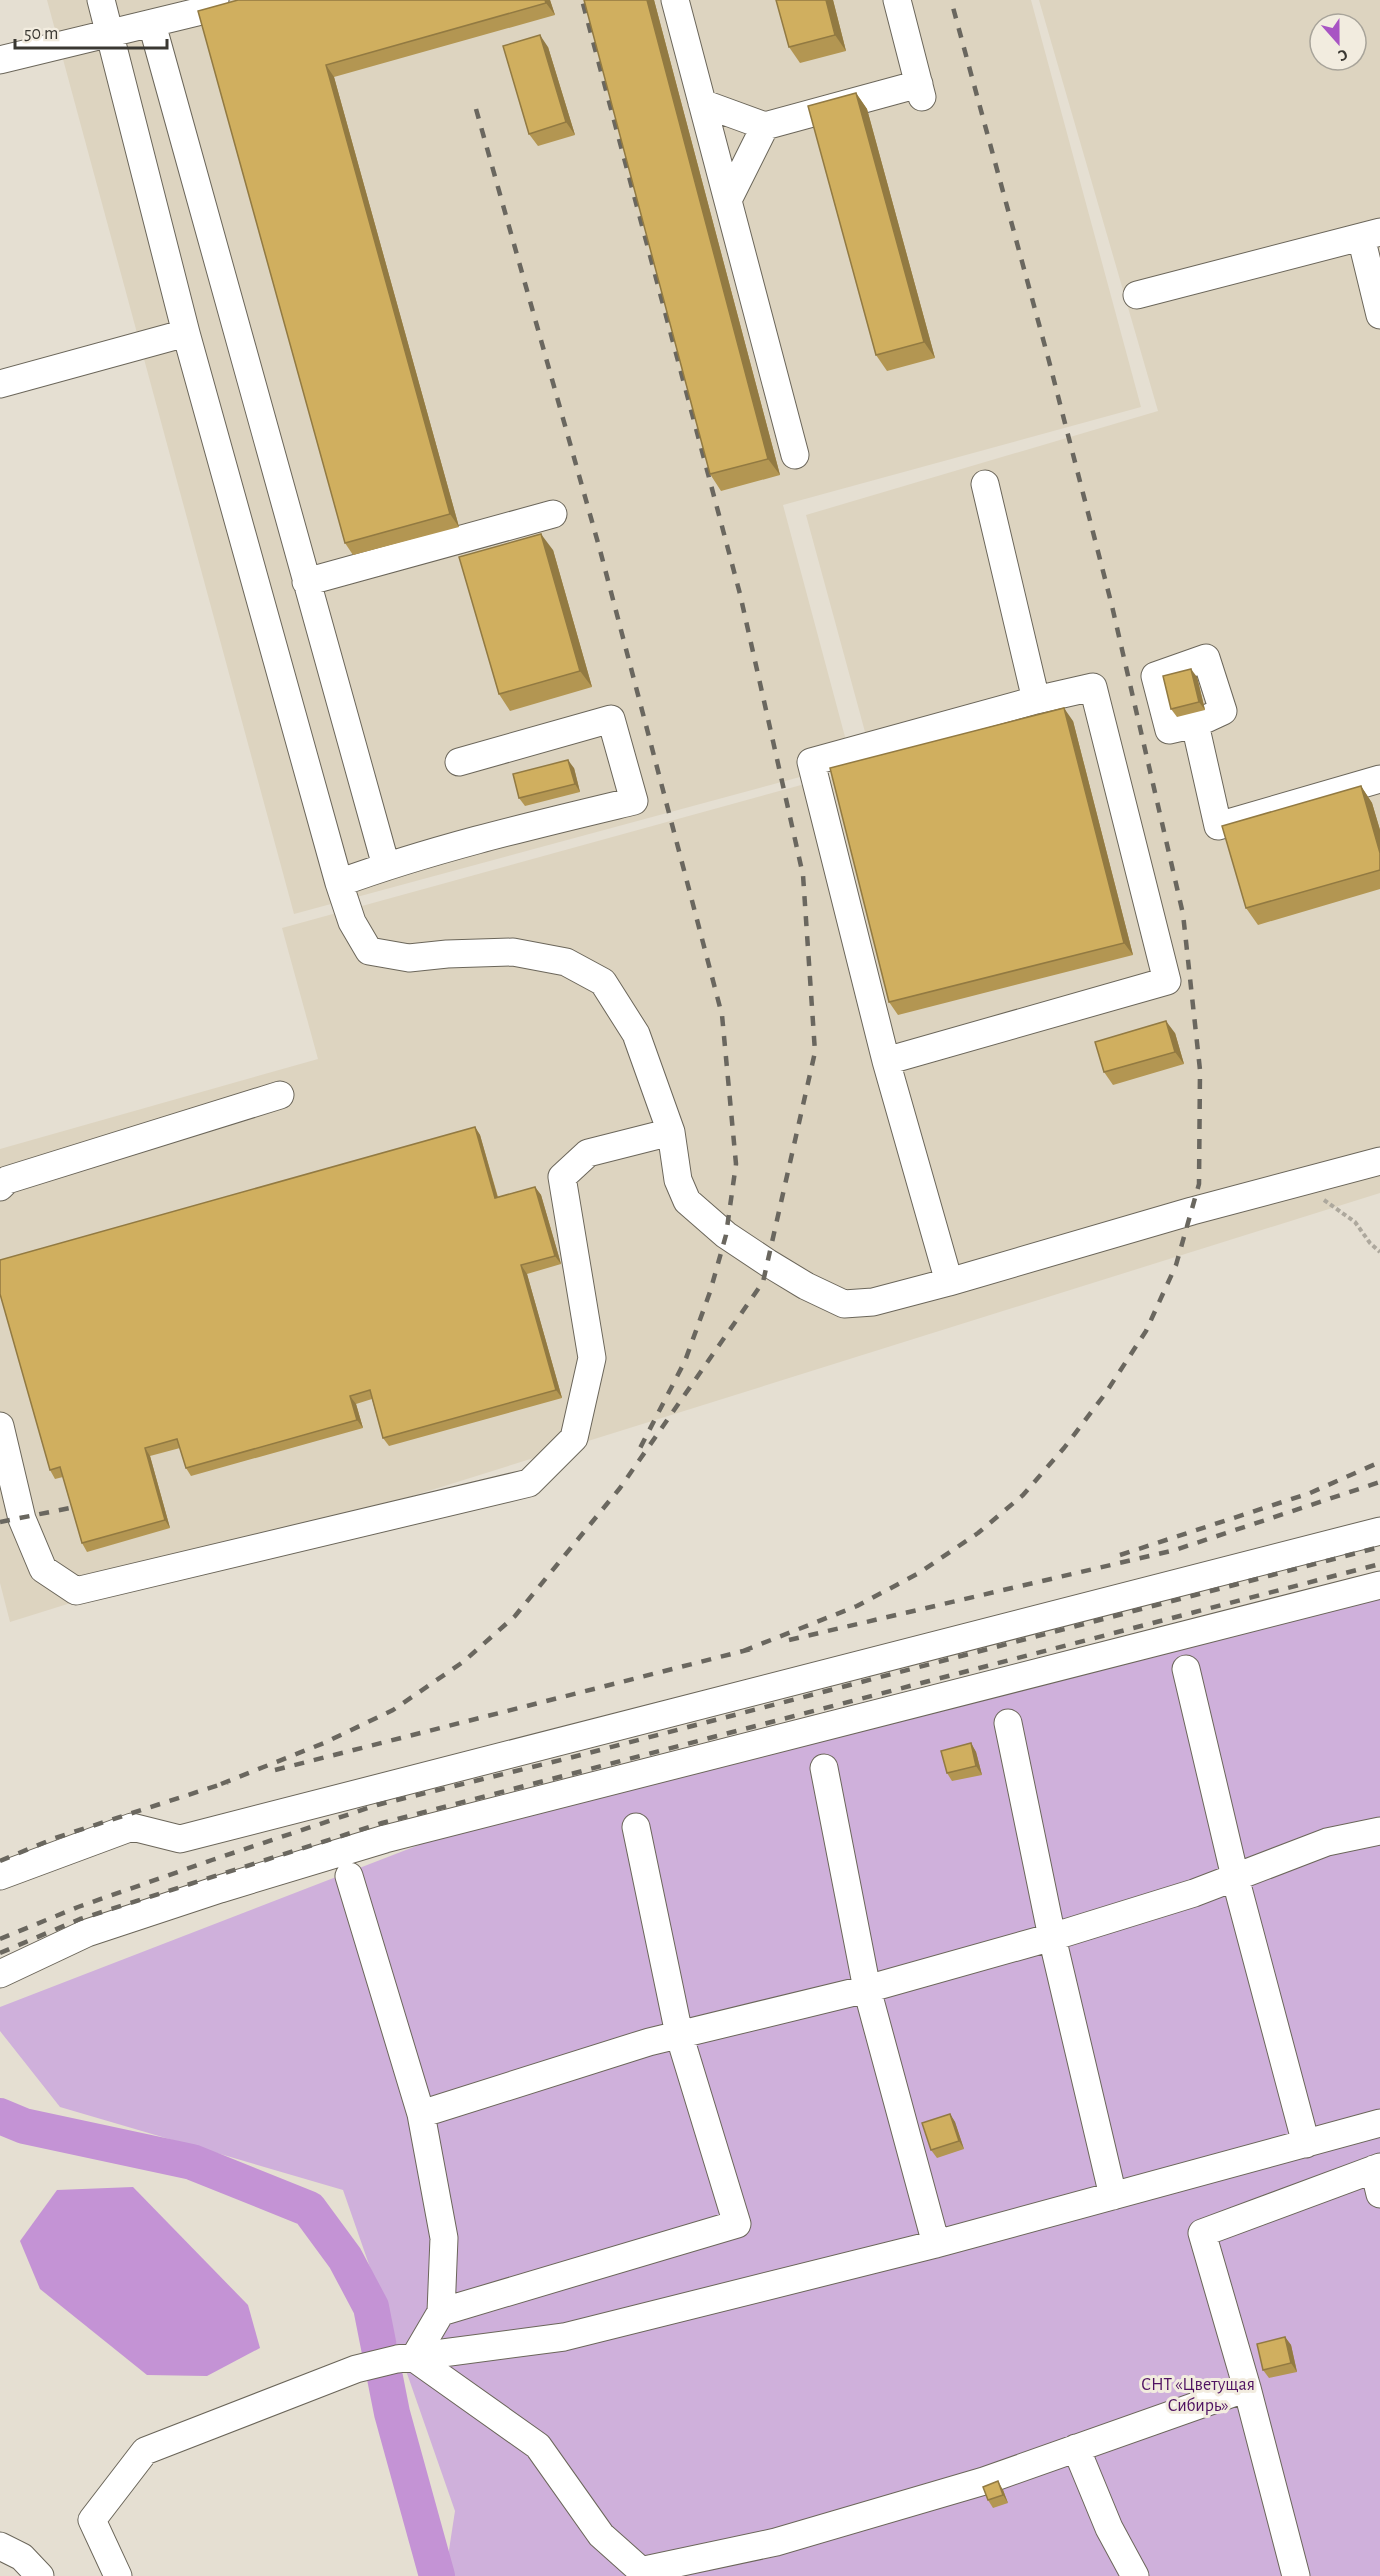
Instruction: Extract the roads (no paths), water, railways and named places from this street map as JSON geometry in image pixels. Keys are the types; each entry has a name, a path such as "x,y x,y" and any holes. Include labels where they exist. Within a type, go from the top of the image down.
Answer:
{"street":[{"path":"101,0 186,333 339,883 352,922 369,951 409,958 447,954 513,952 566,962 603,982 636,1034 671,1132 678,1180 687,1201 726,1235 806,1286 844,1304 873,1302 949,1282 1380,1161"},
{"path":"0,60 210,9 215,0"},
{"path":"675,0 795,455"},
{"path":"702,103 765,126 920,91 897,0"},
{"path":"152,24 386,866"},
{"path":"728,200 765,126"},
{"path":"1137,294 1371,235 1380,315"},
{"path":"0,384 186,333"},
{"path":"985,484 1036,700"},
{"path":"306,582 552,514"},
{"path":"886,1061 1167,981 1092,687 1036,700 811,762 886,1061 949,1282"},
{"path":"339,883 386,866 485,837 634,801 611,719 459,762"},
{"path":"1195,724 1218,826 1380,779"},
{"path":"0,1187 7,1180 280,1095"},
{"path":"0,1426 22,1519 43,1569 76,1591 529,1484 574,1438 592,1358 562,1177 588,1153 671,1132"},
{"path":"0,1876 132,1827 180,1839 1380,1531"},
{"path":"0,1974 87,1933 220,1889 385,1839 1380,1585"},
{"path":"1186,1670 1235,1877 1306,2144"},
{"path":"1008,1723 1052,1937 1113,2196"},
{"path":"824,1768 867,1989 936,2244"},
{"path":"405,2358 441,2312 737,2224 679,2034 636,1827"},
{"path":"421,2114 679,2034 867,1989 1052,1937 1194,1893 1327,1842 1380,1831"},
{"path":"349,1876 421,2114 444,2238 441,2312"},
{"path":"118,2576 92,2520 145,2451 356,2369 405,2358 564,2337 936,2244 1380,2123"},
{"path":"1296,2576 1247,2388 1202,2233 1378,2177"},
{"path":"405,2358 538,2446 601,2535 644,2573 776,2542 984,2481 1247,2388"},
{"path":"1076,2448 1109,2528 1135,2576"},
{"path":"0,2546 22,2557 40,2576"}],"waterway":[{"path":"0,2116 24,2126 192,2162 309,2209 345,2258 371,2307 392,2413 437,2576"}],"railway":[{"path":"221,1784 324,1743 393,1710 463,1662 515,1616 620,1488 763,1282 815,1052 803,875 740,594 582,0"},
{"path":"743,1651 857,1606 919,1573 978,1533 1023,1495 1064,1448 1105,1394 1146,1331 1176,1265 1199,1184 1200,1070 1183,914 1112,606 1049,361 951,0"},
{"path":"476,109 600,550 722,1015 736,1164 726,1235 710,1292 685,1361 638,1452"},
{"path":"1120,1555 1310,1493 1380,1462"},
{"path":"789,1640 1175,1550 1380,1482"},
{"path":"0,1522 75,1507"},
{"path":"0,1939 78,1907 377,1805 573,1757 1380,1547"},
{"path":"0,1953 80,1919 382,1823 1380,1564"},
{"path":"275,1770 751,1649"},
{"path":"0,1861 55,1838 228,1782"}],"park label":[{"name":"СНТ «Цветущая Сибирь»","path":"1198,2395"}]}
